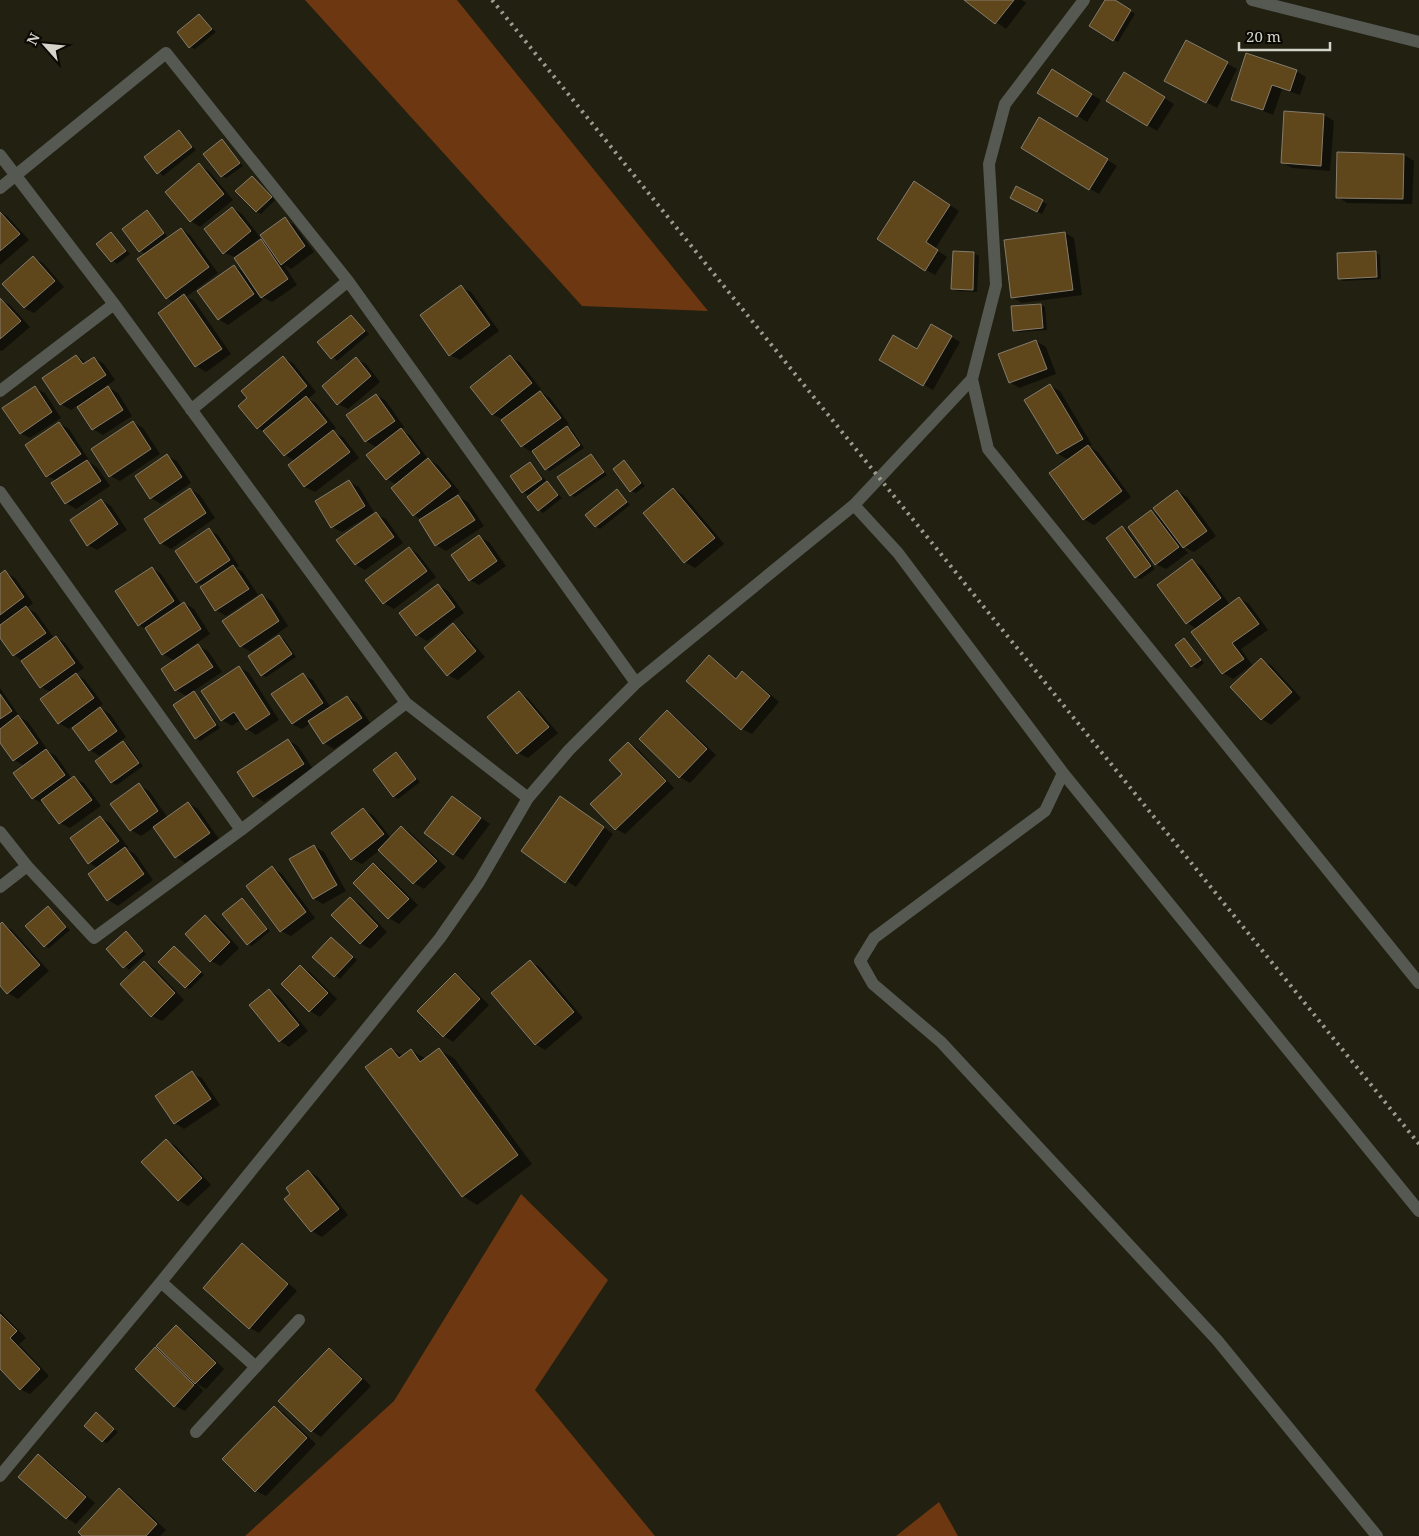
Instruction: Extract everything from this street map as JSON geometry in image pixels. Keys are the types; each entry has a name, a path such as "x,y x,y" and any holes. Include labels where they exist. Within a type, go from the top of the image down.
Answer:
{"street":[{"path":"1084,0 1005,104 989,164 996,285 972,379 988,449 1419,983"},
{"path":"1252,0 1419,42"},
{"path":"0,188 166,53 348,281 636,684"},
{"path":"0,155 114,304 406,703 528,798"},
{"path":"191,410 348,281"},
{"path":"0,391 114,304"},
{"path":"0,1476 161,1282 440,938 479,882 528,798 569,750 636,684 854,505 972,379"},
{"path":"0,492 241,830"},
{"path":"854,505 898,553 1063,773 1419,1211"},
{"path":"0,832 27,866 94,938 241,830 406,703"},
{"path":"1063,773 1046,812 874,938 860,961 873,984 941,1042 1217,1340 1377,1536"},
{"path":"0,887 27,866"},
{"path":"161,1282 256,1367"},
{"path":"196,1432 298,1320"}],"shaded area":[{"path":"305,0 457,0 708,311 582,306"},
{"path":"521,1194 608,1280 535,1390 655,1536 245,1536 394,1401"},
{"path":"939,1502 958,1536 896,1536"}],"building":[{"path":"964,0 1014,0 995,24"},
{"path":"1105,0 1115,0 1131,10 1113,41 1089,26"},
{"path":"199,14 212,29 189,48 177,32"},
{"path":"1186,40 1228,62 1206,103 1164,81"},
{"path":"1246,53 1297,70 1290,91 1272,85 1263,110 1231,100"},
{"path":"1052,69 1092,94 1077,117 1037,93"},
{"path":"1124,72 1165,97 1147,126 1106,101"},
{"path":"1284,111 1324,114 1321,166 1281,163"},
{"path":"1039,117 1108,159 1089,190 1021,148"},
{"path":"179,130 192,147 157,174 144,157"},
{"path":"222,139 240,163 221,177 203,154"},
{"path":"1337,152 1404,154 1403,199 1336,198"},
{"path":"199,163 224,194 190,222 165,192"},
{"path":"252,176 272,197 256,212 235,191"},
{"path":"914,181 950,205 926,242 938,250 925,271 877,239"},
{"path":"1016,186 1043,200 1037,212 1010,198"},
{"path":"232,207 251,231 223,254 204,229"},
{"path":"147,210 164,233 139,252 122,229"},
{"path":"0,212 20,234 0,251"},
{"path":"285,217 305,246 281,265 260,235"},
{"path":"181,228 209,267 166,299 137,259"},
{"path":"111,232 126,251 111,262 96,244"},
{"path":"1065,232 1073,290 1011,298 1004,240"},
{"path":"261,239 288,279 261,298 234,258"},
{"path":"953,251 974,252 973,290 951,289"},
{"path":"1376,251 1377,277 1338,279 1337,253"},
{"path":"33,256 55,281 24,308 2,284"},
{"path":"234,265 254,294 218,320 197,291"},
{"path":"461,285 490,325 449,356 420,315"},
{"path":"184,294 222,349 195,367 158,313"},
{"path":"0,298 21,321 0,339"},
{"path":"1041,304 1043,328 1013,331 1011,306"},
{"path":"351,315 365,331 331,359 317,342"},
{"path":"931,324 952,336 923,386 879,360 893,335 917,349"},
{"path":"1036,340 1047,369 1009,383 998,354"},
{"path":"76,355 83,364 94,357 106,375 60,405 42,378"},
{"path":"510,355 532,383 492,415 470,387"},
{"path":"283,356 307,386 257,429 238,406 247,398 241,391"},
{"path":"356,357 371,376 337,405 322,386"},
{"path":"1050,384 1083,439 1057,454 1024,400"},
{"path":"35,386 52,412 20,434 2,408"},
{"path":"108,386 123,410 92,430 77,407"},
{"path":"540,391 561,418 521,447 501,420"},
{"path":"376,394 395,421 365,442 346,415"},
{"path":"306,396 327,422 284,456 263,431"},
{"path":"133,421 151,449 109,477 91,449"},
{"path":"59,422 81,454 46,477 25,445"},
{"path":"567,426 580,445 545,470 532,451"},
{"path":"401,428 420,453 386,480 366,455"},
{"path":"333,430 350,452 304,487 288,465"},
{"path":"1088,445 1122,491 1083,520 1049,473"},
{"path":"167,454 182,477 150,499 135,476"},
{"path":"591,454 604,472 570,496 557,477"},
{"path":"428,458 451,486 413,516 391,488"},
{"path":"87,460 101,481 65,504 51,483"},
{"path":"624,460 641,483 630,492 613,469"},
{"path":"530,462 542,479 522,493 510,476"},
{"path":"349,480 365,506 331,528 315,501"},
{"path":"547,481 558,495 538,511 527,497"},
{"path":"190,488 206,513 160,544 144,519"},
{"path":"673,488 715,538 684,563 643,513"},
{"path":"617,489 627,502 595,527 585,515"},
{"path":"1177,490 1207,531 1183,548 1153,508"},
{"path":"458,495 475,520 435,546 419,520"},
{"path":"101,499 118,524 87,546 70,520"},
{"path":"1151,510 1179,547 1155,565 1128,527"},
{"path":"376,512 394,537 355,565 336,540"},
{"path":"1122,526 1151,566 1135,578 1106,538"},
{"path":"209,528 230,560 196,583 175,551"},
{"path":"479,535 497,561 469,581 451,555"},
{"path":"409,547 427,571 383,604 365,580"},
{"path":"1192,559 1221,598 1186,624 1157,585"},
{"path":"233,565 249,589 215,611 200,587"},
{"path":"152,567 174,601 138,626 115,591"},
{"path":"5,570 24,597 0,615 0,574"},
{"path":"438,584 455,607 416,636 399,613"},
{"path":"262,594 279,621 240,647 222,621"},
{"path":"1239,597 1259,624 1232,643 1244,659 1222,674 1191,632"},
{"path":"184,602 201,629 162,655 145,628"},
{"path":"26,606 46,633 13,656 0,638 0,625"},
{"path":"453,623 476,651 447,676 424,648"},
{"path":"279,635 292,654 261,676 248,656"},
{"path":"56,636 75,663 40,688 21,661"},
{"path":"1184,638 1201,660 1191,667 1175,645"},
{"path":"198,644 213,667 175,691 161,669"},
{"path":"709,655 736,679 742,671 770,696 741,730 686,681"},
{"path":"1261,658 1292,692 1261,720 1230,687"},
{"path":"239,666 270,714 246,730 234,712 221,721 201,691"},
{"path":"76,673 94,698 58,724 40,699"},
{"path":"303,673 323,703 292,724 271,694"},
{"path":"194,691 216,725 195,739 173,705"},
{"path":"519,691 549,727 517,754 487,717"},
{"path":"0,694 12,711 0,719"},
{"path":"347,696 362,718 323,744 308,721"},
{"path":"100,707 117,731 89,751 72,728"},
{"path":"667,710 707,749 679,778 639,739"},
{"path":"18,715 38,743 13,761 0,743 0,729"},
{"path":"288,739 304,764 253,797 237,772"},
{"path":"123,741 139,763 111,783 95,761"},
{"path":"628,742 666,781 615,830 590,804 622,774 609,760"},
{"path":"46,749 65,775 32,799 13,773"},
{"path":"396,752 416,779 393,797 373,770"},
{"path":"74,776 92,800 59,824 41,800"},
{"path":"139,783 158,811 130,831 110,804"},
{"path":"452,796 481,818 453,855 424,833"},
{"path":"560,796 604,827 565,883 521,851"},
{"path":"188,802 210,833 175,858 153,827"},
{"path":"363,808 384,834 351,860 331,833"},
{"path":"100,816 119,841 88,864 70,838"},
{"path":"401,826 437,861 413,884 378,850"},
{"path":"314,845 337,885 313,899 289,859"},
{"path":"125,847 144,874 107,901 88,874"},
{"path":"373,863 409,899 388,919 353,883"},
{"path":"272,866 306,912 280,932 246,886"},
{"path":"350,897 378,926 360,944 331,915"},
{"path":"242,898 267,929 247,945 222,914"},
{"path":"48,906 66,927 44,947 25,926"},
{"path":"205,915 230,942 210,962 185,934"},
{"path":"2,922 40,965 7,994 0,986 0,924"},
{"path":"126,931 143,951 123,968 106,949"},
{"path":"331,937 353,957 334,977 312,957"},
{"path":"174,946 201,972 185,988 158,962"},
{"path":"530,960 574,1012 535,1045 491,993"},
{"path":"144,961 175,993 151,1017 120,984"},
{"path":"300,965 328,993 309,1012 281,984"},
{"path":"455,973 480,999 443,1037 417,1011"},
{"path":"269,989 299,1025 279,1042 249,1005"},
{"path":"391,1048 399,1058 411,1049 420,1062 439,1048 518,1155 462,1197 365,1067"},
{"path":"192,1071 211,1099 174,1124 155,1096"},
{"path":"166,1139 202,1178 178,1201 141,1162"},
{"path":"308,1170 339,1209 311,1232 284,1199 290,1194 286,1188"},
{"path":"242,1243 288,1284 249,1329 203,1288"},
{"path":"0,1314 17,1331 10,1338 40,1369 20,1390 0,1369"},
{"path":"176,1325 216,1363 195,1384 156,1346"},
{"path":"155,1347 194,1385 174,1407 135,1369"},
{"path":"329,1348 362,1379 311,1432 278,1401"},
{"path":"274,1406 307,1438 255,1492 222,1459"},
{"path":"96,1412 114,1429 102,1442 84,1426"},
{"path":"38,1454 86,1497 66,1519 18,1477"},
{"path":"119,1488 157,1524 146,1536 82,1536 78,1532"}],"railway":[{"path":"492,0 1419,1144"}]}
